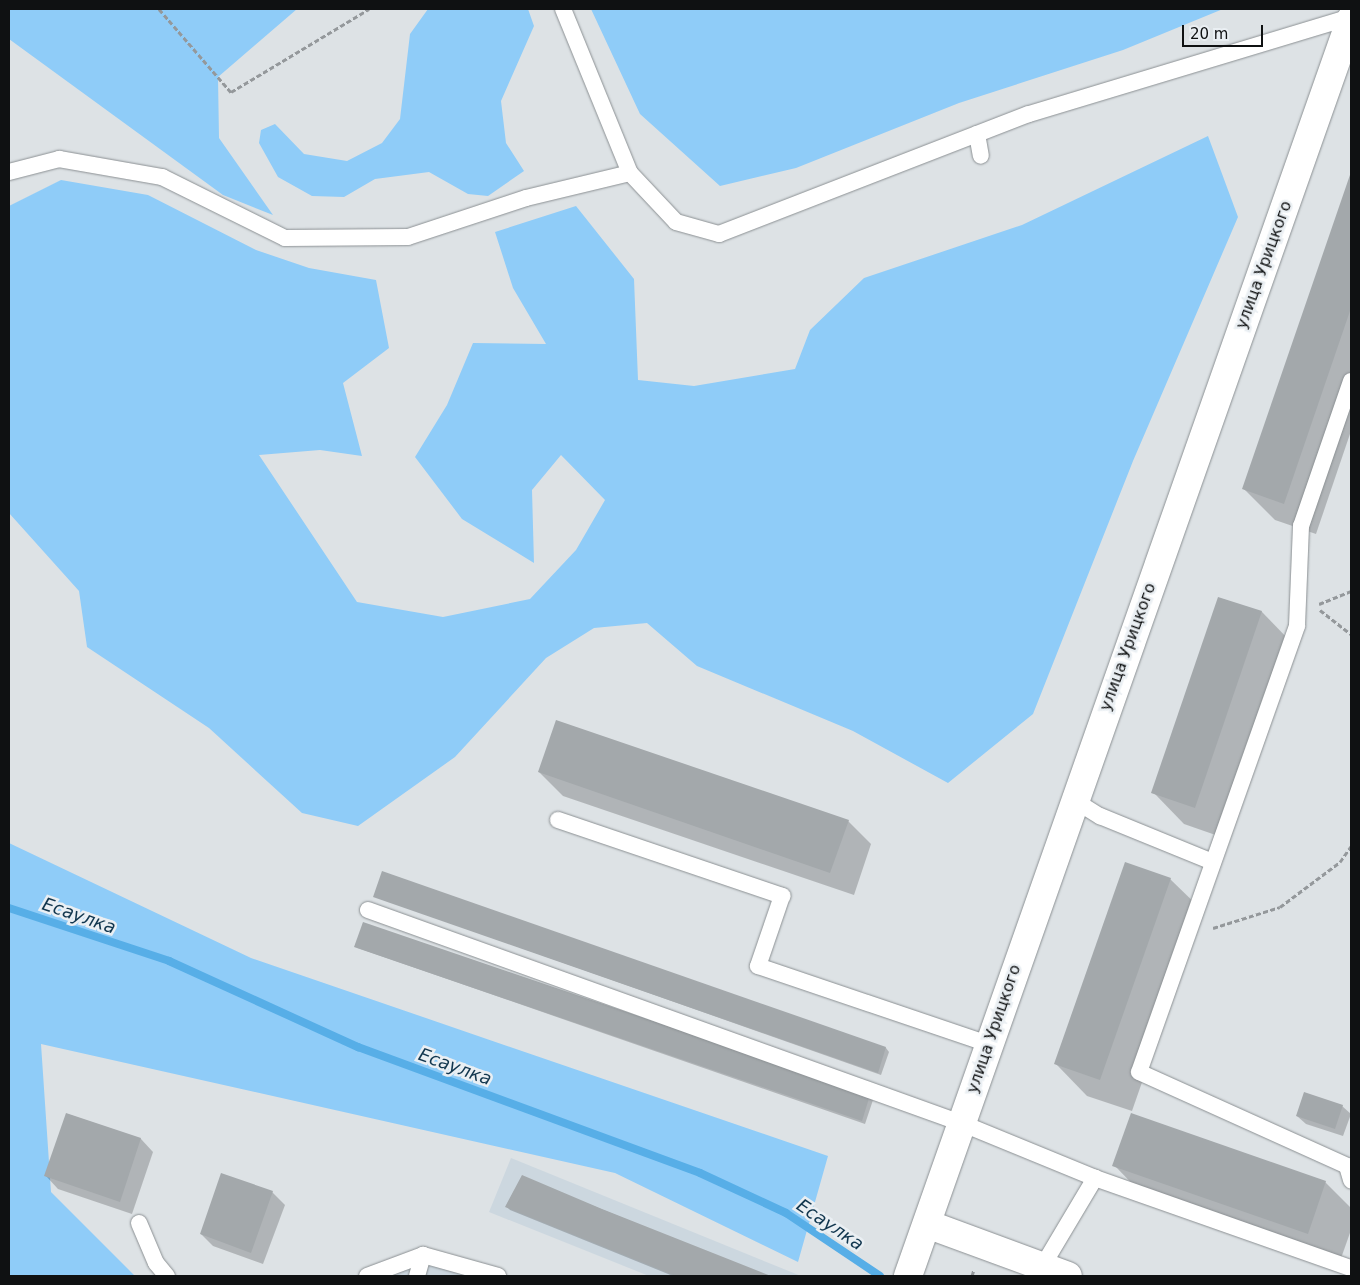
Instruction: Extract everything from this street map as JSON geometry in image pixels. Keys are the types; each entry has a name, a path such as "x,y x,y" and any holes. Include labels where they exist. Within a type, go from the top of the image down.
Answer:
{"street":[{"name":"улица Урицкого","path":"910,1270 1351,18"},
{"path":"927,1224 1068,1276"}],"lane":[{"path":"563,9 630,173 676,222 719,234 977,134 1351,18"},
{"path":"977,134 981,156"},
{"path":"9,172 59,159 162,177 284,238 408,237 526,198 630,173"},
{"path":"1351,382 1301,526 1298,626 1139,1072 1347,1166 1351,1180"},
{"path":"1074,800 1100,816 1213,862"},
{"path":"558,820 782,896 758,966 989,1044"},
{"path":"368,910 961,1123 1095,1178 1351,1268"},
{"path":"1042,1267 1095,1178"},
{"path":"138,1223 156,1263 167,1276"},
{"path":"367,1276 423,1255 487,1274"},
{"path":"417,1276 423,1255"}],"path":[{"path":"159,9 231,92 369,9"},
{"path":"1351,591 1315,606 1351,634"},
{"path":"1187,936 1280,907 1340,862 1351,846"}],"shaded area":[{"path":"9,9 297,9 218,77 219,138 273,215 223,195 9,39"},
{"path":"428,9 528,9 534,26 501,101 506,143 524,171 488,196 468,194 429,172 375,179 344,197 312,196 278,177 259,143 261,130 275,124 304,154 347,161 382,143 400,119 410,34"},
{"path":"591,9 1223,9 1123,50 959,103 796,168 720,186 640,114"},
{"path":"1208,136 1238,217 1133,461 1033,714 948,783 853,731 697,666 647,623 594,628 546,658 455,757 358,826 302,813 209,728 87,647 79,591 9,513 9,206 61,180 148,195 256,250 309,268 376,280 389,348 343,383 362,456 320,450 259,455 357,602 443,617 530,599 576,550 605,500 561,455 532,490 534,563 462,519 415,457 447,405 473,343 546,344 513,288 495,232 576,206 634,279 638,380 694,386 795,369 810,330 864,278 1022,225"},
{"path":"9,843 251,958 828,1156 798,1262 615,1173 41,1044 51,1192 135,1276 9,1276"},
{"path":"511,1158 801,1276 649,1276 489,1212"},
{"path":"428,1263 467,1276 378,1276"}],"building":[{"path":"1351,172 1351,308 1284,504 1242,489"},
{"path":"1218,597 1262,611 1195,808 1151,793"},
{"path":"556,720 849,820 830,873 538,772"},
{"path":"1125,862 1171,878 1100,1080 1054,1064"},
{"path":"382,871 886,1047 878,1073 373,897"},
{"path":"363,922 870,1095 862,1121 354,947"},
{"path":"1304,1092 1343,1105 1335,1129 1296,1116"},
{"path":"66,1113 141,1138 120,1202 44,1176"},
{"path":"1131,1113 1326,1181 1308,1234 1112,1166"},
{"path":"221,1173 273,1191 251,1253 200,1234"},
{"path":"522,1175 771,1276 676,1276 505,1207"}],"waterway":[{"name":"Есаулка","path":"9,908 169,961 358,1047 700,1173 786,1213 880,1276"}]}
